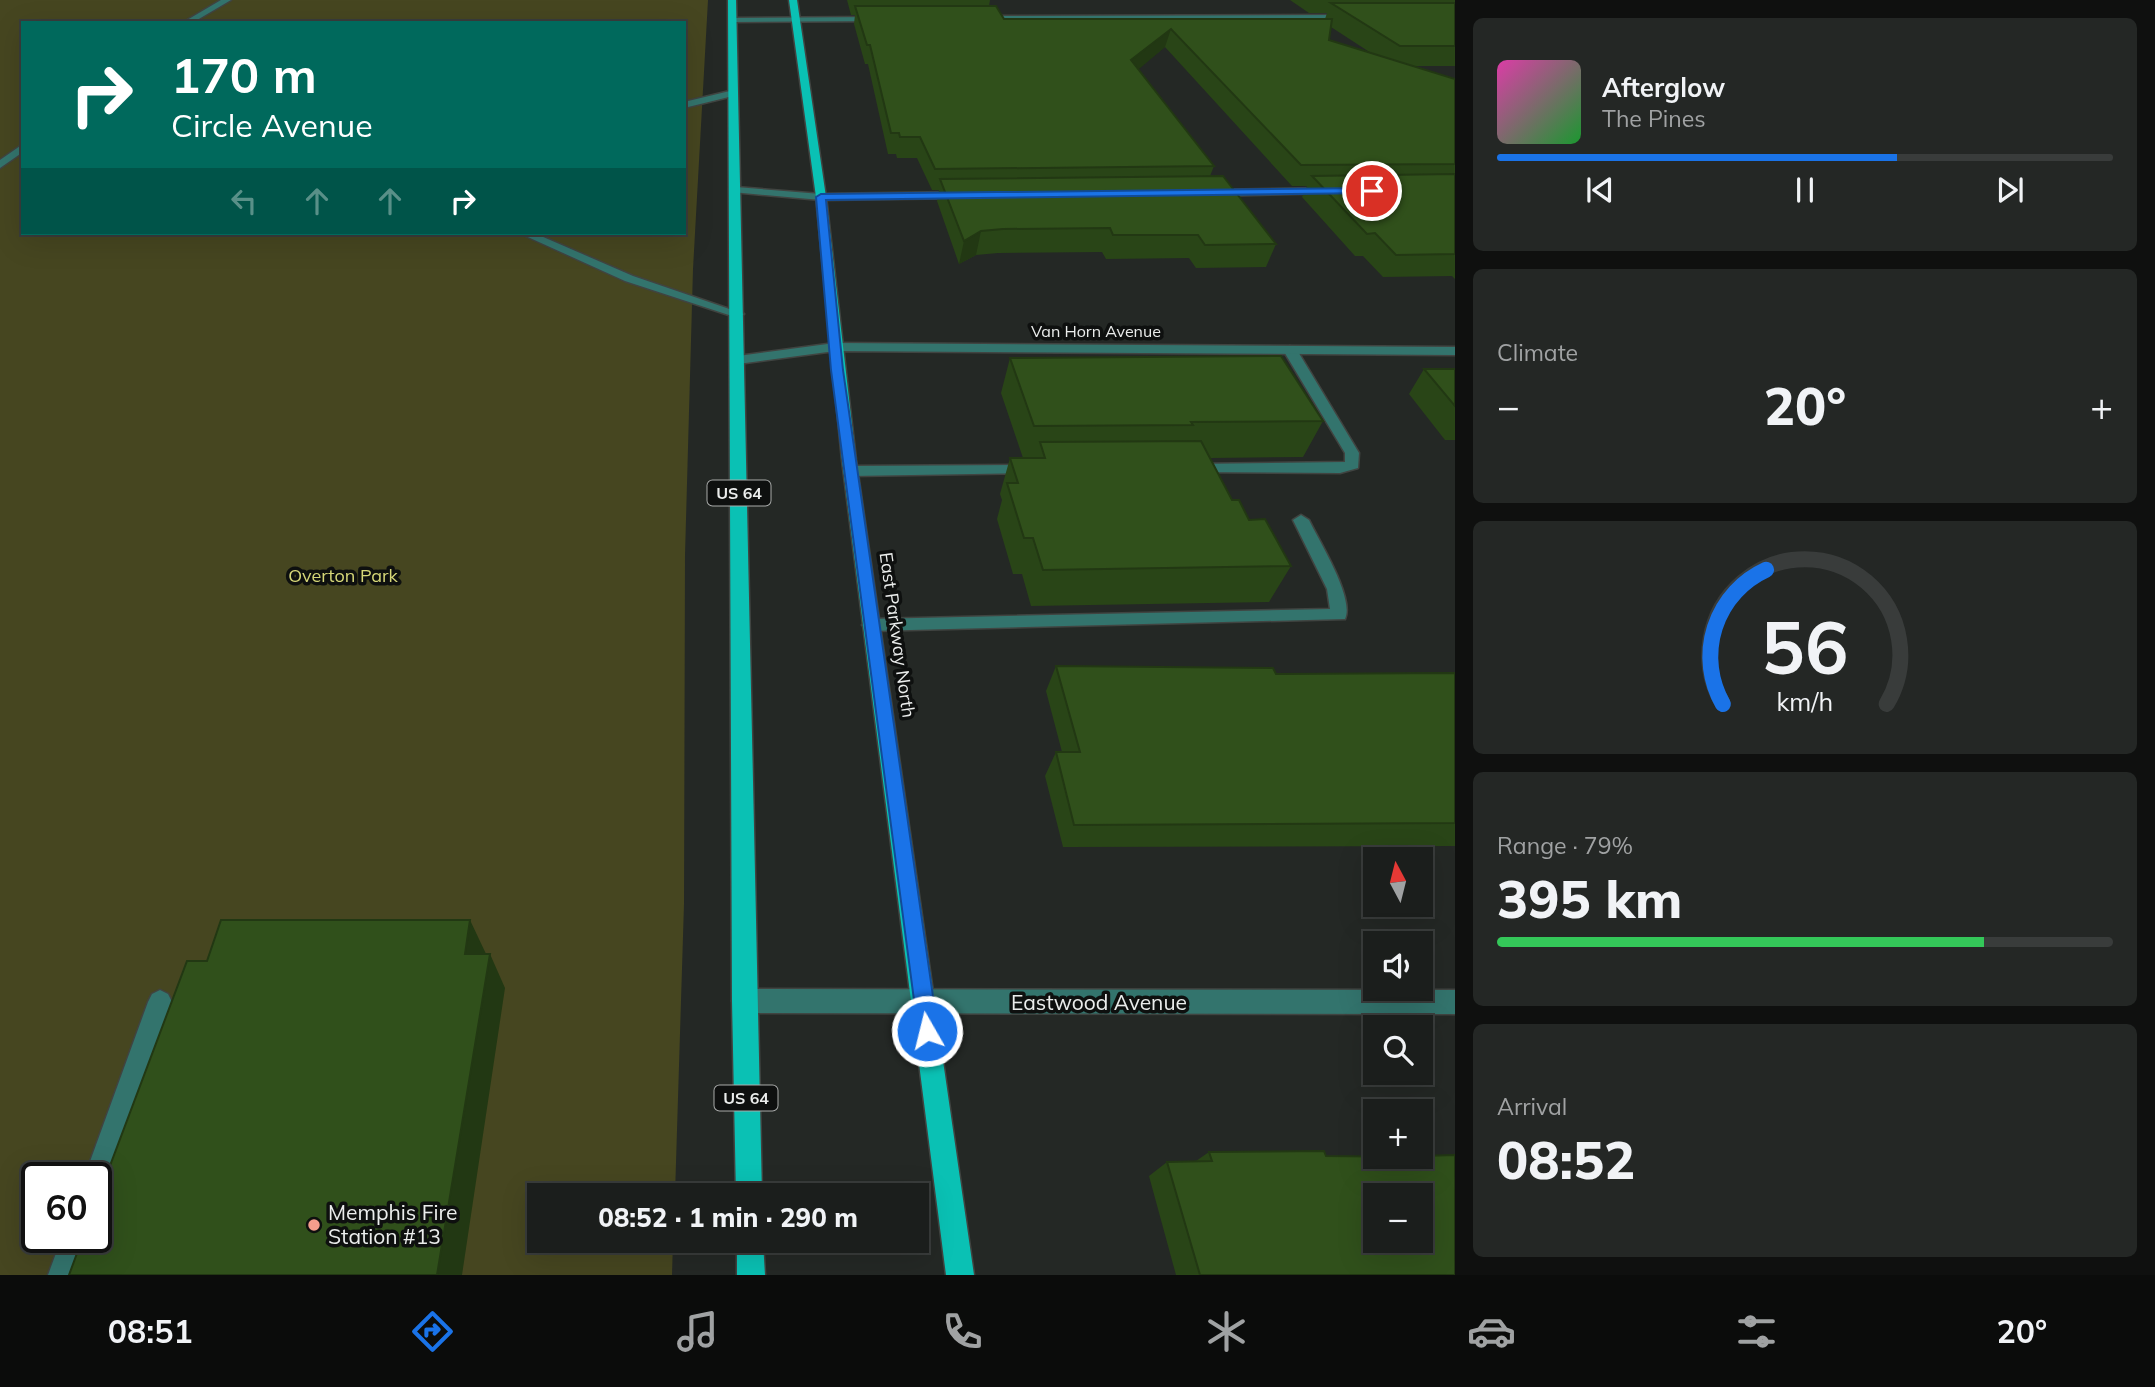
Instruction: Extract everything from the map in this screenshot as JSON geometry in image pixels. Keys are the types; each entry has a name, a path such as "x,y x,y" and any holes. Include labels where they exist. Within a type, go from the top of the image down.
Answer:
{"main road":[{"name":"US 64","path":"732,0 738,314 744,1002 749,1183"},
{"name":"East Parkway North","path":"793,0 798,19 821,197 835,347 871,625 960,1275"},
{"path":"750,1253 751,1275"}],"street":[{"path":"190,21 227,0"},
{"path":"965,18 1354,17"},
{"path":"733,20 882,19"},
{"path":"686,105 734,93"},
{"path":"0,165 21,149"},
{"path":"736,190 821,197 972,195"},
{"path":"1207,193 1345,191"},
{"path":"528,235 601,268 700,305 738,314"},
{"name":"Van Horn Avenue","path":"738,359 835,347 1455,351"},
{"path":"1172,469 1340,468 1353,465 1352,453 1290,350"},
{"path":"851,471 1040,470"},
{"path":"871,625 1339,615 1335,589 1301,520"},
{"path":"102,1162 160,1002"},
{"name":"Eastwood Avenue","path":"744,1002 1455,1002"},
{"path":"62,1275 70,1253"}],"green space":[{"name":"Overton Park","path":"0,0 708,0 693,269 685,555 684,904 675,1183 527,1183 527,1253 673,1253 672,1275 0,1275"}],"building":[{"path":"1331,3 1455,3 1455,46 1400,46"},
{"path":"855,6 996,6 1004,19 1332,19 1329,40 1455,79 1455,164 1301,165 1171,29 1131,60 1214,166 935,169 920,137 900,137 899,133 891,133 870,45 867,45"},
{"path":"1455,174 1455,254 1396,255 1375,233 1367,234 1312,176"},
{"path":"1223,176 1276,244 1205,245 1198,235 1113,235 1110,228 1003,229 981,231 964,241 940,179"},
{"path":"1281,356 1323,421 1034,426 1010,358"},
{"path":"1424,369 1455,369 1455,406"},
{"path":"1201,441 1232,500 1239,500 1249,520 1265,519 1291,566 1043,570 1033,538 1024,538 1007,483 1018,483 1010,458 1045,458 1040,442"},
{"path":"1056,666 1273,668 1276,674 1455,673 1455,823 1074,825 1056,752 1080,752"},
{"path":"221,920 470,920 465,954 490,954 437,1275 69,1275 77,1253 112,1253 111,1162 187,961 207,961"},
{"path":"1324,1151 1326,1156 1363,1156 1363,1169 1433,1169 1433,1156 1455,1155 1455,1275 1200,1275 1167,1162 1212,1161 1209,1152"}],"place":[{"name":"Memphis Fire Station #13","path":"314,1225"}],"route":[{"path":"927,1031 837,370 821,197 1372,191"}]}
